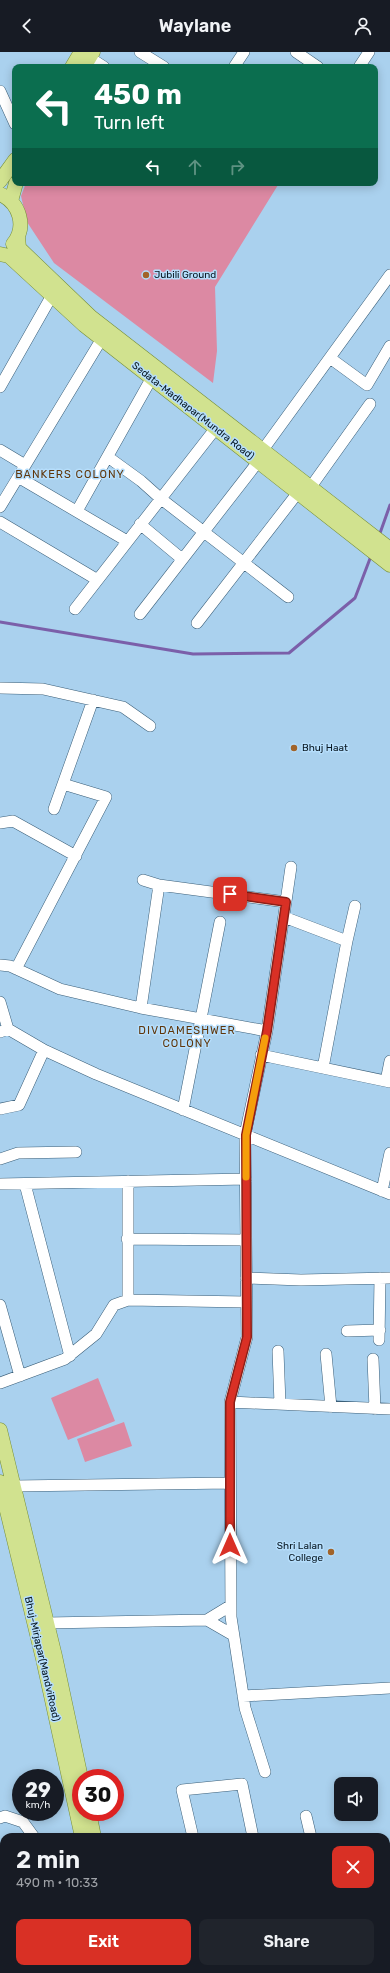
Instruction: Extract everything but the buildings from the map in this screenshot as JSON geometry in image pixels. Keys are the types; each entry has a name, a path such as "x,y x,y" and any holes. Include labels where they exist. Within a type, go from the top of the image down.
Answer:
{"main road":[{"path":"76,64 87,57"},
{"path":"0,181 12,164"},
{"path":"0,253 10,247 18,237 21,224 18,211 6,197 14,186"},
{"name":"Sedata-Madhapar(Mundra Road)","path":"18,237 19,248 55,290"},
{"name":"Sedata-Madhapar(Mundra Road)","path":"0,253 10,256 91,317 154,374 304,488"},
{"name":"Sedata-Madhapar(Mundra Road)","path":"154,374 262,451 352,528 390,565"},
{"name":"Sedata-Madhapar(Mundra Road)","path":"352,528 390,549"},
{"name":"Bhuj-Mirjapar(MandviRoad)","path":"0,1430 47,1623 79,1769"},
{"name":"Bhuj-Mirjapar(MandviRoad)","path":"0,1482 43,1659 81,1833"},
{"path":"91,1821 93,1833"}],"street":[{"path":"140,52 159,64"},
{"path":"236,64 244,52"},
{"path":"296,52 314,64"},
{"path":"361,64 369,52"},
{"path":"87,57 99,64"},
{"path":"0,91 12,117"},
{"path":"262,451 390,275"},
{"path":"0,387 55,290"},
{"path":"0,507 98,345"},
{"path":"330,358 367,385 390,346"},
{"path":"77,511 154,374"},
{"path":"197,623 370,404"},
{"path":"75,609 96,579 212,433"},
{"path":"0,450 25,465"},
{"path":"108,457 141,481 160,498 288,597"},
{"path":"140,614 254,467"},
{"path":"18,477 127,541"},
{"path":"0,522 96,579"},
{"path":"140,524 182,559"},
{"path":"0,688 43,689 123,707 150,726"},
{"path":"54,809 93,700"},
{"path":"16,970 106,797 63,784"},
{"path":"0,822 13,821 76,856"},
{"path":"265,1772 245,1708 233,1635 230,1606 230,1402 247,1337 246,1135 267,1031 292,867"},
{"path":"143,880 159,885 286,902"},
{"path":"141,1008 159,885"},
{"path":"324,1068 347,941 355,906"},
{"path":"284,917 347,941"},
{"path":"183,1110 220,922"},
{"path":"0,963 10,966 60,989 141,1008 267,1031"},
{"path":"0,1002 4,1030 44,1050 183,1110 386,1193 390,1152"},
{"path":"0,1109 18,1105 44,1050"},
{"path":"261,1055 388,1082 390,1061"},
{"path":"0,1159 18,1153 76,1152"},
{"path":"0,1184 246,1179"},
{"path":"128,1182 128,1300"},
{"path":"25,1184 70,1356"},
{"path":"127,1239 246,1240"},
{"path":"246,1278 301,1280 385,1278 380,1335 347,1331"},
{"path":"0,1383 70,1356 96,1334 114,1305 128,1300 246,1302"},
{"path":"0,1304 20,1376"},
{"path":"278,1352 280,1404"},
{"path":"326,1354 331,1407"},
{"path":"373,1359 375,1409"},
{"path":"230,1402 390,1409"},
{"path":"14,1486 230,1484"},
{"path":"47,1623 207,1620 230,1606"},
{"path":"207,1620 233,1635"},
{"path":"243,1696 390,1688"},
{"path":"192,1833 182,1790 242,1784 252,1833"},
{"path":"0,1818 5,1816 23,1822 31,1833"},
{"path":"306,1816 310,1833"}],"shaded area":[{"name":"Jubili Ground","path":"25,186 277,186 215,287 217,351 213,383 54,263 27,222 21,196"},
{"path":"98,1378 115,1421 68,1440 51,1398"},
{"path":"124,1422 132,1446 85,1462 77,1439"}],"waterway":[{"path":"379,536 390,505"},
{"path":"0,622 193,654 289,653 355,598 371,556"}],"slow traffic":[{"path":"246,1177 246,1135 265,1038"}],"place":[{"name":"Jubili Ground","path":"146,275"},
{"name":"Bhuj Haat","path":"294,748"},
{"name":"Shri Lalan College","path":"331,1552"}],"district":[{"name":"BANKERS COLONY","path":"70,474"},
{"name":"DIVDAMESHWER COLONY","path":"187,1036"}],"route":[{"path":"230,894 286,902 267,1031 246,1135 247,1337 230,1402 230,1545"}]}
